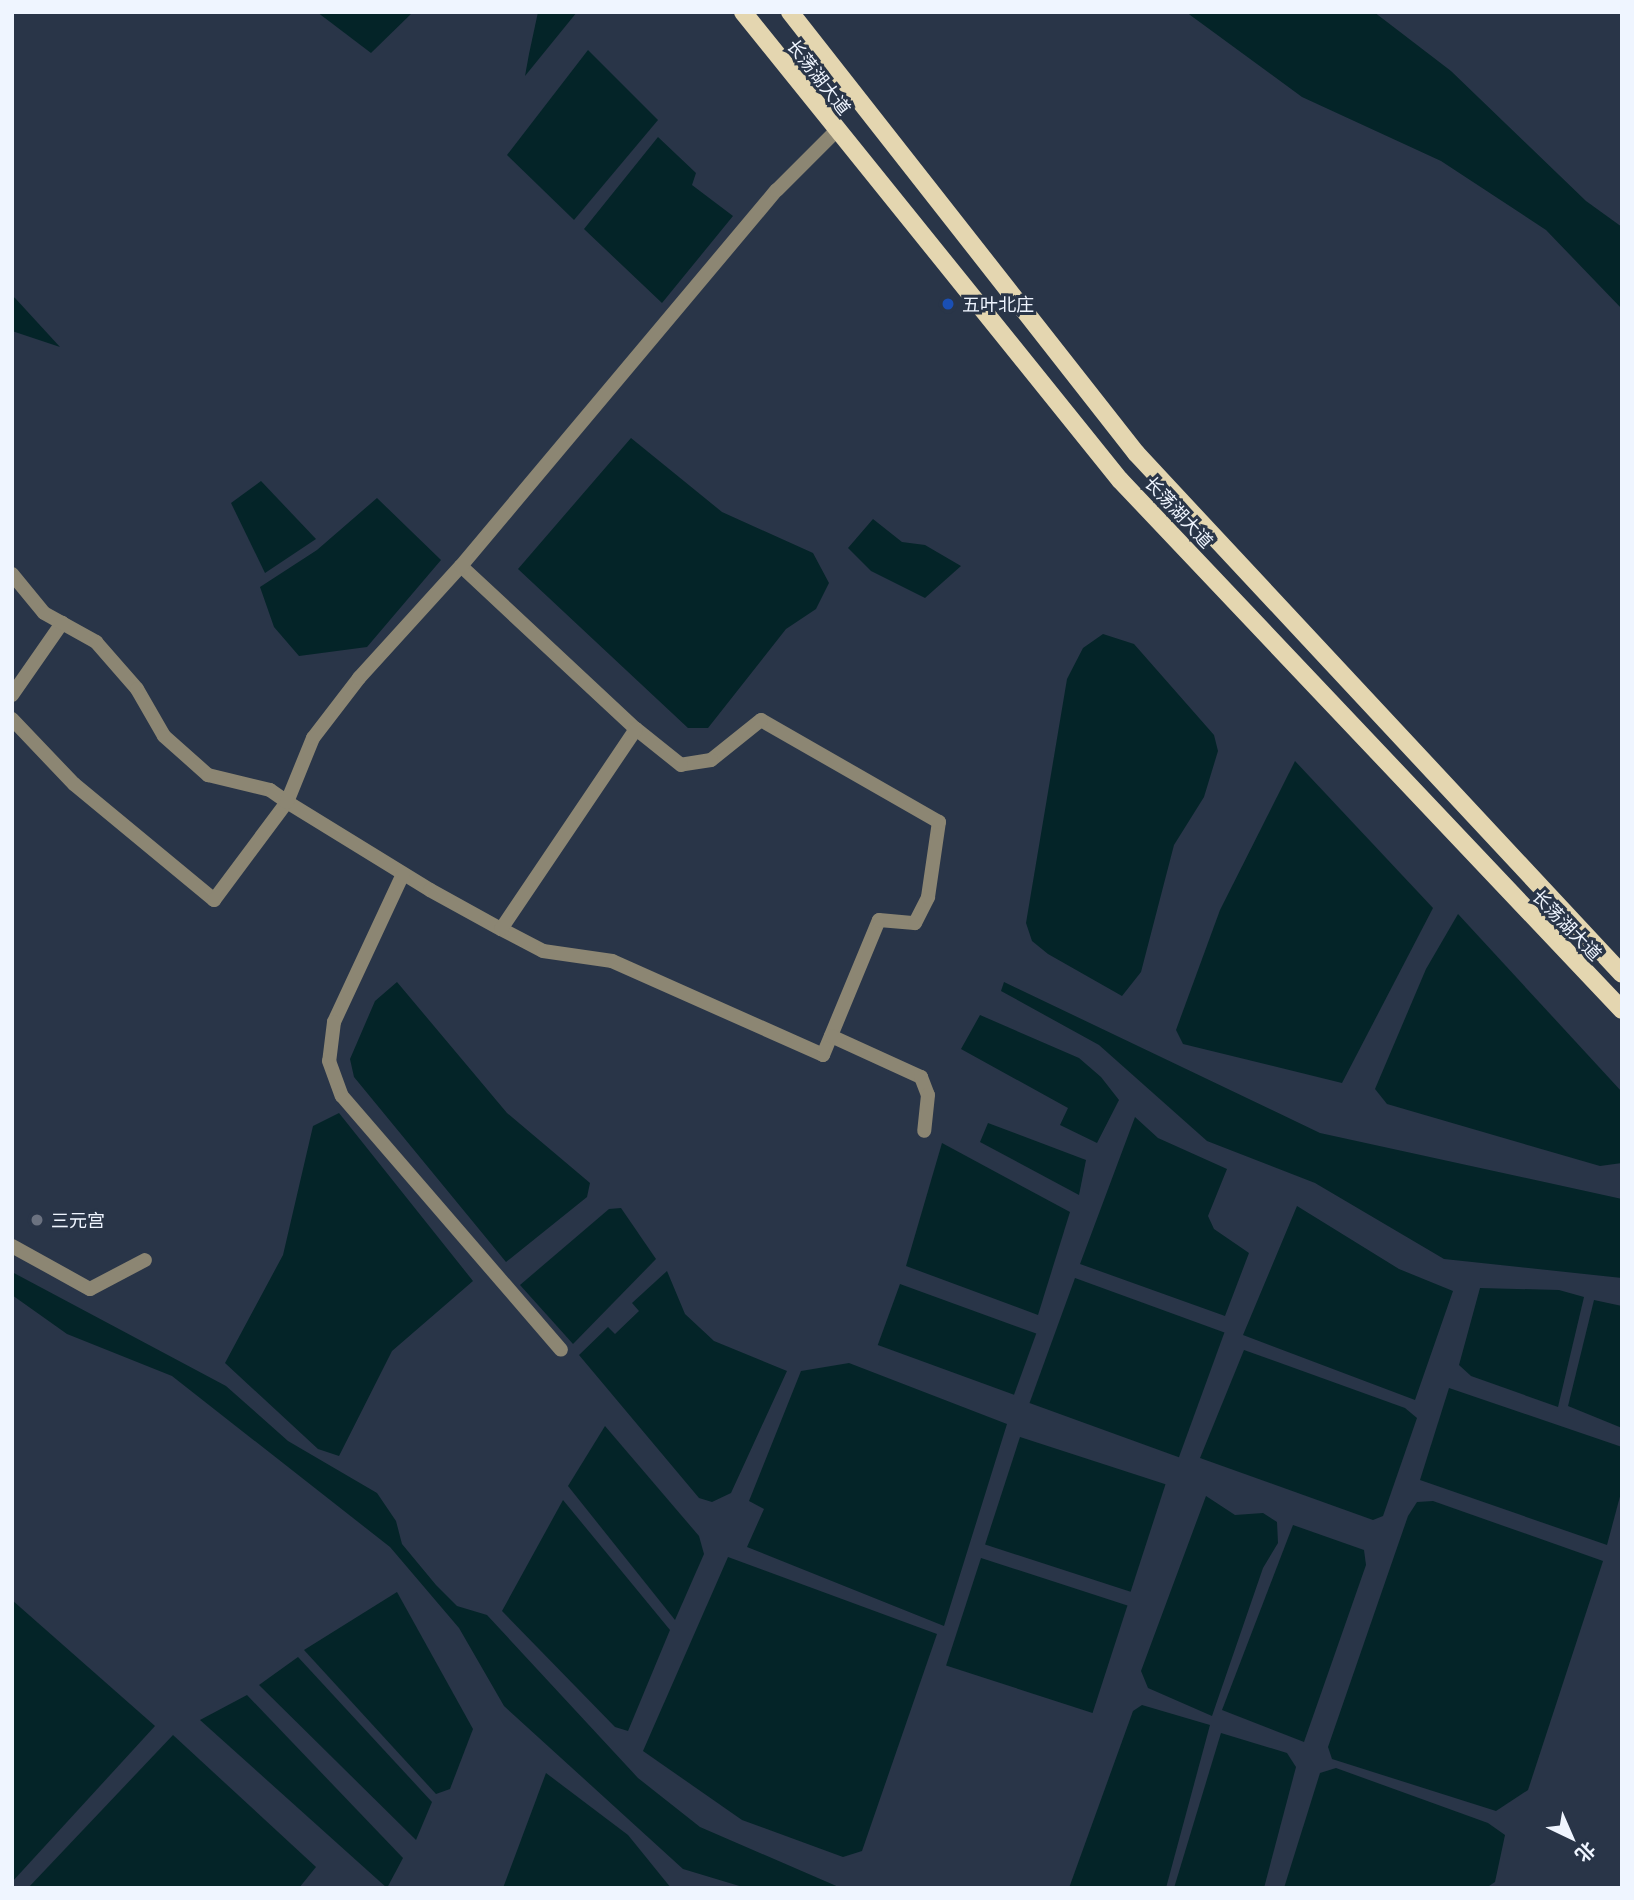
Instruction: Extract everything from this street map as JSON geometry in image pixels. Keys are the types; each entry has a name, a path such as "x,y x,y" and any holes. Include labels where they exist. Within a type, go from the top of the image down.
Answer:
{"main road":[{"name":"长荡湖大道","path":"743,12 835,132 1120,480 1622,1010"},
{"name":"长荡湖大道","path":"790,12 1136,453 1622,974"}],"street":[{"path":"12,719 74,784 214,900 287,802 313,738 777,190 835,132"},
{"path":"12,573 44,612 96,642 137,689 164,736 208,775 270,790 403,874 543,951 612,961 671,983 823,1055 879,920 915,923 928,897 939,822 761,720 711,760 681,765 636,729 461,566"},
{"path":"12,695 61,623"},
{"path":"501,929 636,729"},
{"path":"403,874 334,1022 329,1061 342,1096 561,1350"},
{"path":"831,1036 920,1077 928,1095 924,1131"},
{"path":"13,1249 90,1289 145,1259"}],"shaded area":[{"path":"317,12 413,12 371,53"},
{"path":"538,12 577,12 525,76 529,54"},
{"path":"1186,12 1374,12 1451,71 1586,201 1622,227 1622,309 1546,230 1441,161 1302,97"},
{"path":"588,50 658,120 574,220 507,155"},
{"path":"658,137 696,173 692,185 733,216 662,303 584,229"},
{"path":"12,296 15,298 60,347 12,331"},
{"path":"631,438 722,512 813,553 829,583 816,609 786,629 708,728 688,728 518,569"},
{"path":"261,481 316,539 265,573 231,503"},
{"path":"377,498 441,560 367,647 299,656 274,627 260,587 317,550"},
{"path":"873,519 902,542 925,545 961,566 925,598 871,571 848,548"},
{"path":"1103,634 1134,644 1214,735 1218,751 1204,797 1174,845 1141,972 1122,996 1048,954 1032,941 1026,923 1067,679 1083,648"},
{"path":"1295,761 1433,908 1342,1083 1183,1044 1176,1030 1220,910"},
{"path":"1458,914 1622,1092 1622,1163 1600,1166 1387,1104 1375,1089 1426,969"},
{"path":"397,982 507,1113 590,1183 587,1197 506,1262 354,1077 350,1059 375,1001"},
{"path":"1004,982 1320,1133 1622,1199 1622,1278 1444,1259 1315,1183 1207,1141 1099,1045 1001,991"},
{"path":"980,1015 1079,1058 1101,1077 1119,1100 1097,1143 1060,1125 1068,1108 961,1049"},
{"path":"339,1113 473,1281 392,1351 339,1456 318,1449 225,1363 283,1255 313,1126"},
{"path":"1135,1117 1158,1138 1227,1169 1208,1216 1214,1229 1249,1253 1225,1316 1080,1264"},
{"path":"988,1123 1086,1160 1079,1195 980,1142"},
{"path":"942,1143 1070,1212 1038,1315 906,1266"},
{"path":"1297,1206 1399,1269 1453,1291 1415,1400 1243,1335"},
{"path":"621,1208 656,1259 573,1344 520,1285 609,1209"},
{"path":"667,1271 685,1314 714,1341 787,1371 731,1493 712,1502 699,1498 579,1355 608,1327 615,1334 639,1311 632,1303"},
{"path":"12,1272 226,1386 288,1441 377,1493 396,1521 402,1544 436,1585 457,1606 487,1615 638,1778 700,1827 841,1888 746,1888 683,1869 504,1706 459,1628 390,1547 172,1376 67,1334 12,1295"},
{"path":"1075,1278 1224,1332 1179,1457 1030,1403"},
{"path":"900,1284 1036,1334 1014,1395 878,1345"},
{"path":"1480,1288 1559,1290 1584,1297 1558,1407 1471,1376 1459,1365"},
{"path":"1594,1300 1622,1306 1622,1428 1568,1406"},
{"path":"1244,1350 1405,1408 1417,1418 1383,1516 1373,1520 1200,1458"},
{"path":"849,1363 1007,1424 944,1626 747,1547 764,1509 749,1501 801,1371"},
{"path":"1449,1388 1622,1447 1622,1489 1607,1545 1420,1480"},
{"path":"605,1426 699,1536 704,1554 675,1620 568,1486"},
{"path":"1020,1437 1166,1484 1131,1592 985,1544"},
{"path":"1206,1496 1235,1515 1263,1513 1277,1522 1278,1543 1263,1568 1212,1716 1148,1688 1141,1671"},
{"path":"563,1500 670,1630 628,1731 615,1727 502,1611"},
{"path":"1433,1501 1603,1561 1528,1790 1496,1811 1332,1759 1328,1747 1408,1516 1417,1502"},
{"path":"1293,1525 1364,1550 1366,1565 1304,1742 1222,1710"},
{"path":"728,1557 937,1634 862,1851 843,1857 742,1820 643,1751"},
{"path":"981,1558 1127,1606 1093,1713 946,1665"},
{"path":"397,1592 473,1729 450,1789 436,1794 304,1650"},
{"path":"12,1600 155,1726 12,1882"},
{"path":"298,1657 432,1802 416,1840 259,1685"},
{"path":"247,1695 403,1858 387,1888 200,1720"},
{"path":"1142,1705 1210,1725 1166,1888 1069,1888 1133,1711"},
{"path":"1221,1733 1287,1753 1296,1767 1264,1888 1174,1888"},
{"path":"173,1735 316,1867 299,1888 28,1888"},
{"path":"1336,1768 1488,1823 1505,1835 1495,1882 1486,1888 1284,1888 1320,1773"},
{"path":"546,1773 628,1835 671,1888 503,1888"}],"place":[{"name":"五叶北庄","path":"948,304"},
{"name":"三元宫","path":"37,1220"}]}
